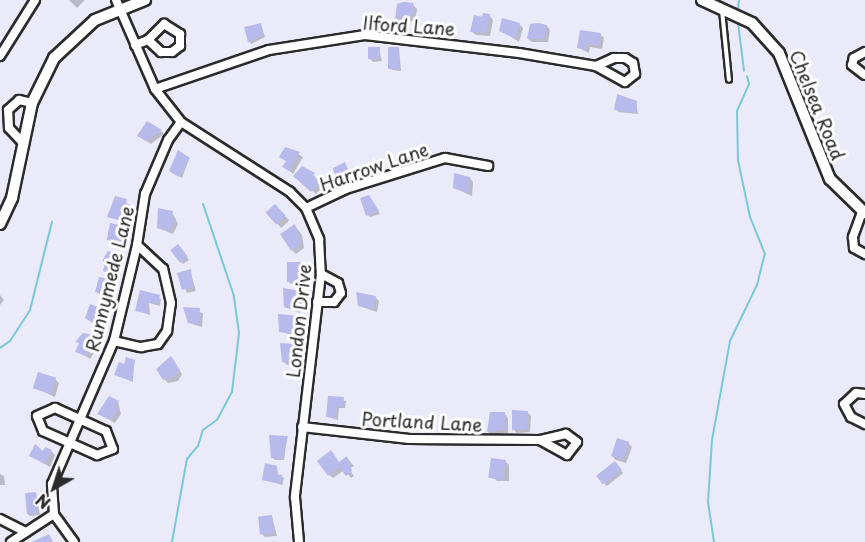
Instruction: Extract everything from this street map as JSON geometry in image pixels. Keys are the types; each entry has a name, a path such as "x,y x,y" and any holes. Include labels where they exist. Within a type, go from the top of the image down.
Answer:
{"street":[{"path":"0,56 10,44 35,0"},
{"path":"0,224 12,198 32,103 54,58 69,41 117,4 145,0"},
{"name":"Chelsea Road","path":"702,0 722,3 752,23 779,53 830,179 863,213"},
{"name":"London Drive","path":"117,4 155,89 181,122 290,192 306,208 319,239 321,274 296,497 299,542"},
{"name":"Ilford Lane","path":"155,89 269,50 365,35 423,39 596,66 617,80 625,82 634,74 633,63 625,58 614,58 596,66"},
{"path":"135,45 148,40"},
{"path":"0,44 10,44"},
{"path":"865,52 854,58 852,65 865,75"},
{"path":"24,144 9,128 8,110 19,100 32,103"},
{"name":"Runnymede Lane","path":"54,514 52,484 114,341 137,245 145,194 168,140 181,122"},
{"name":"Harrow Lane","path":"306,208 346,189 445,158 488,166"},
{"path":"863,213 853,237 854,248 865,254"},
{"path":"114,341 141,346 158,344 167,330 171,303 163,268 137,245"},
{"path":"317,302 334,302 341,294 338,284 321,274"},
{"path":"865,394 856,393 844,404 851,417 865,424"},
{"path":"55,408 106,431 113,448 97,455 70,442 43,431 37,416 55,408"},
{"name":"Portland Lane","path":"303,427 409,439 540,440"},
{"path":"11,542 54,514 74,542"},
{"path":"0,519 26,532"}],"lane":[{"path":"722,3 729,80"}],"building":[{"path":"414,3 412,17 395,19 397,4"},
{"path":"483,13 490,14 486,33 470,32 474,15 482,17"},
{"path":"502,18 520,23 516,39 499,31"},
{"path":"261,23 263,35 248,42 244,27"},
{"path":"530,24 547,25 544,39 527,39"},
{"path":"580,30 601,33 599,46 587,44 586,50 577,48"},
{"path":"368,47 380,47 380,59 368,59"},
{"path":"388,47 399,47 399,69 388,69"},
{"path":"617,94 637,101 636,113 614,110"},
{"path":"147,121 162,130 146,141 137,136"},
{"path":"285,147 300,152 289,171 282,167 286,161 279,157"},
{"path":"178,150 190,158 179,177 169,171"},
{"path":"345,162 349,172 335,176 333,168"},
{"path":"302,166 315,173 313,176 320,182 311,192 293,176"},
{"path":"454,173 470,177 469,193 453,188"},
{"path":"369,195 379,211 366,216 360,198"},
{"path":"115,196 127,199 122,221 107,217"},
{"path":"275,204 286,216 276,225 265,213"},
{"path":"158,208 173,211 171,218 176,219 169,231 157,228"},
{"path":"110,223 126,226 122,243 107,240"},
{"path":"295,224 301,244 291,251 280,234"},
{"path":"178,244 188,257 180,263 170,250"},
{"path":"108,251 118,254 114,275 103,271 105,263 102,261"},
{"path":"287,262 301,262 301,282 287,282"},
{"path":"191,269 193,287 182,290 177,273"},
{"path":"99,277 109,279 108,295 95,292"},
{"path":"283,288 301,291 296,310 284,307"},
{"path":"140,290 160,295 158,304 148,302 148,314 135,311"},
{"path":"356,292 376,296 373,309 358,306"},
{"path":"90,304 105,310 103,316 99,314 98,326 85,318"},
{"path":"183,307 200,308 199,324 188,323"},
{"path":"278,314 299,316 293,334 279,332"},
{"path":"83,333 99,336 86,356 75,352 79,343 75,342"},
{"path":"280,343 296,344 294,363 282,362"},
{"path":"171,356 180,370 170,380 168,377 163,380 156,369"},
{"path":"126,357 135,360 132,381 114,375 119,362 124,364"},
{"path":"38,372 56,378 51,394 33,388"},
{"path":"109,396 119,401 115,407 119,409 111,420 97,414"},
{"path":"328,396 344,397 343,407 337,406 336,418 326,417"},
{"path":"512,410 528,411 527,429 512,430"},
{"path":"490,412 505,412 505,430 487,432"},
{"path":"269,435 288,436 282,459 271,458"},
{"path":"617,438 629,442 623,460 611,456"},
{"path":"35,444 43,451 45,447 52,450 45,464 29,456"},
{"path":"331,450 339,462 347,456 352,471 346,476 339,467 328,476 317,461"},
{"path":"491,458 506,460 503,480 488,478"},
{"path":"615,461 622,470 603,484 596,476"},
{"path":"265,463 277,466 276,474 282,475 280,484 262,480"},
{"path":"36,492 38,513 27,514 25,493"},
{"path":"272,515 274,533 260,534 258,516"},
{"path":"49,534 53,542 32,542"}],"waterway":[{"path":"738,8 739,0"},
{"path":"738,22 744,71"},
{"path":"714,542 708,502 712,440 730,341 757,285 765,254 750,217 738,160 737,111 749,84 747,76"},
{"path":"172,542 187,459 198,446 203,430 217,420 232,392 239,333 234,296 203,204"},
{"path":"0,348 10,341 30,310 52,222"}]}
